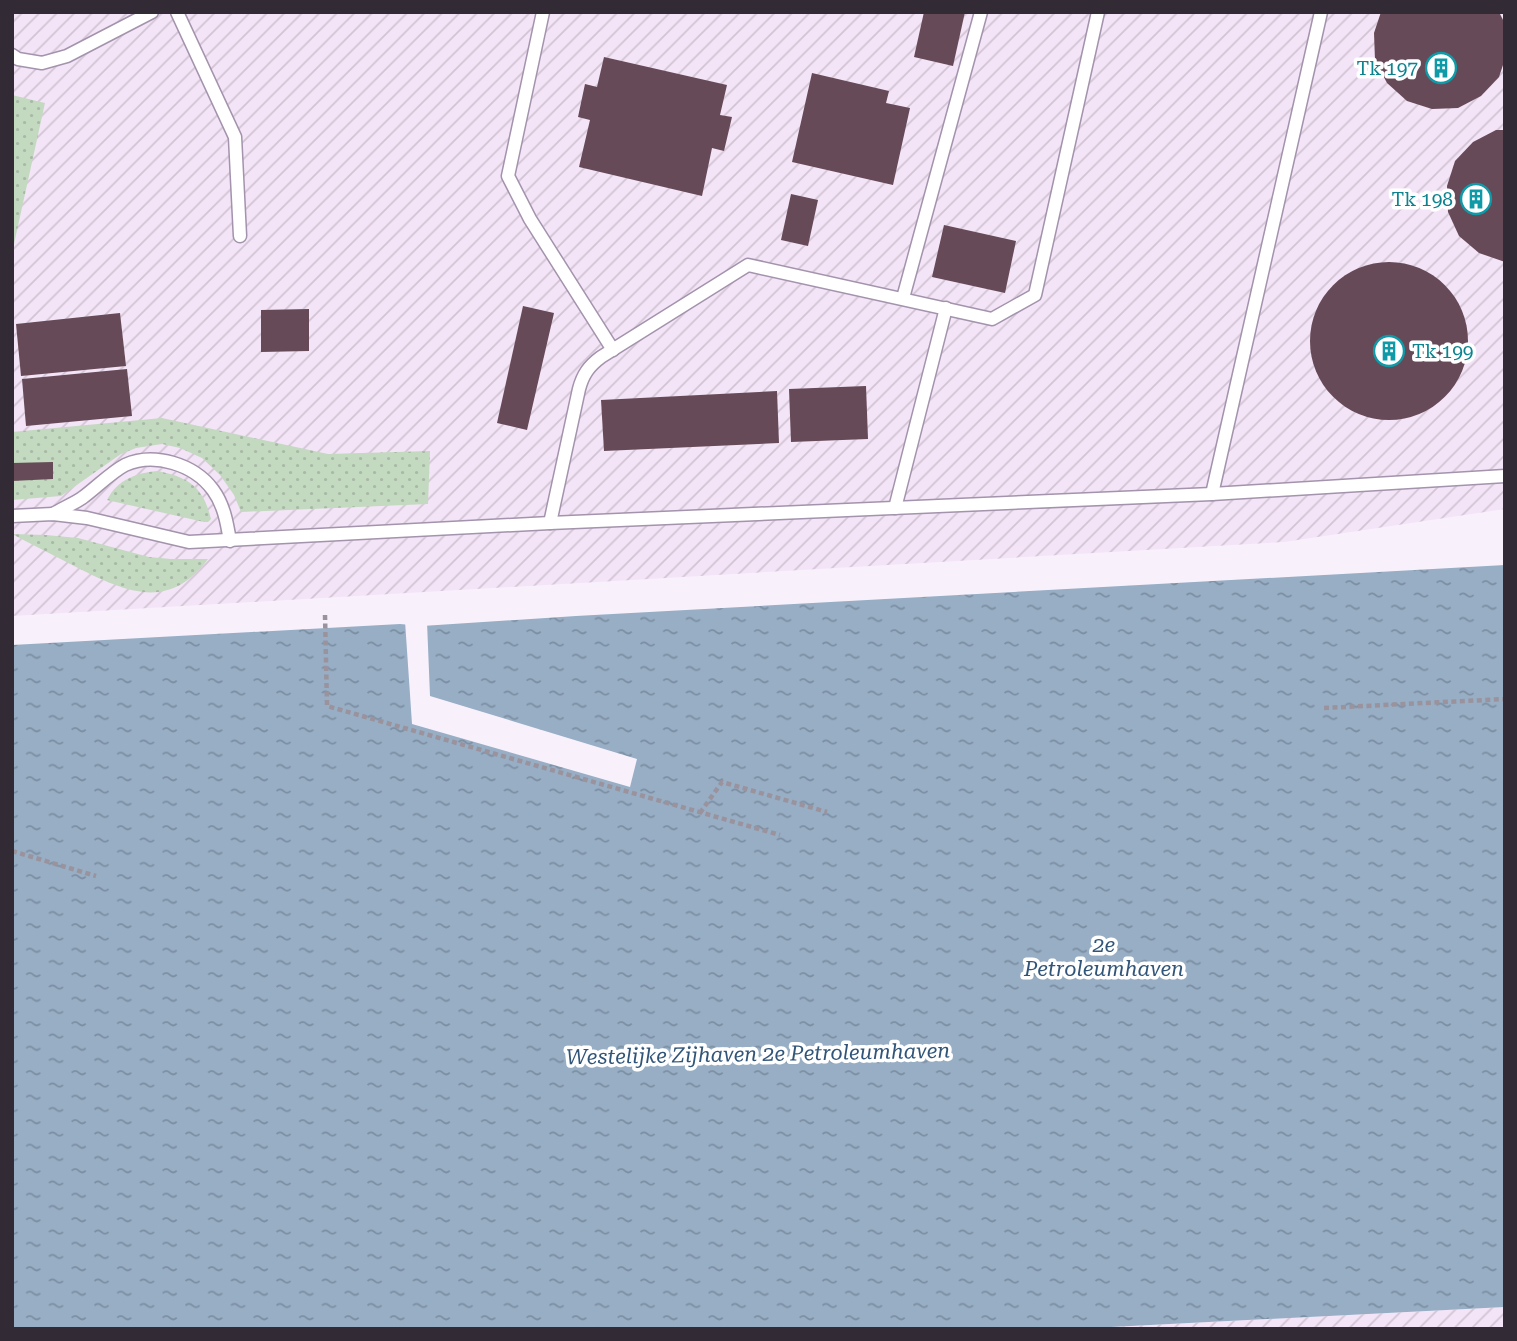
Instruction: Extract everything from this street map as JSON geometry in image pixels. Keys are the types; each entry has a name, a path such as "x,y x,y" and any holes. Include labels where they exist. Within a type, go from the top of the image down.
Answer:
{"lane":[{"path":"177,12 235,137 240,236"},
{"path":"543,12 508,176 530,219 613,350"},
{"path":"903,298 981,12"},
{"path":"550,523 579,388 590,366 748,265 992,319 1034,295 1098,12"},
{"path":"1212,494 1321,12"},
{"path":"12,55 18,59 42,64 67,56 144,14"},
{"path":"895,508 946,308"},
{"path":"53,514 80,499 122,467 139,460 165,460 193,472 212,489 225,513 230,541"},
{"path":"12,516 53,514 87,518 189,542 230,541 550,523 1212,494 1505,476"}],"path":[{"path":"325,615 327,706 780,835"},
{"path":"1324,708 1505,699"},
{"path":"700,813 722,782 827,812"},
{"path":"12,851 96,876"}],"shaded area":[{"path":"12,12 1505,12 1505,509 1284,542 12,616"},
{"path":"1505,1307 1505,1329 1072,1329 1209,1322"}],"green space":[{"path":"12,95 45,103 12,253"},
{"path":"162,418 328,454 430,451 428,504 241,512 234,495 220,475 202,458 180,448 162,444 136,448 121,454 61,496 12,500 12,432"},
{"path":"157,471 186,480 193,485 204,499 211,519 204,522 107,500 116,487 128,479"},
{"path":"12,534 78,538 149,557 208,559 193,576 177,586 161,592 145,592 110,583"}],"water":[{"name":"2e Petroleumhaven","path":"1505,565 1505,1307 1072,1329 12,1329 12,645 400,624 422,626"}],"pier":[{"path":"405,621 427,622 430,696 637,759 630,787 412,724"}],"building":[{"path":"924,12 965,12 953,66 914,57"},
{"name":"Tk 197","path":"1381,12 1499,12 1505,24 1505,59 1499,77 1481,96 1458,108 1432,109 1407,101 1387,83 1375,60 1374,33"},
{"path":"604,57 727,85 720,115 732,117 724,151 712,148 702,196 579,167 590,120 578,117 585,84 597,87"},
{"path":"812,73 889,91 886,103 910,108 893,185 792,162"},
{"name":"Tk 198","path":"1496,130 1505,130 1505,262 1479,253 1459,236 1448,212 1447,186 1455,161 1473,142"},
{"path":"791,194 818,200 808,246 781,240"},
{"path":"944,225 1016,241 1005,293 932,277"},
{"name":"Tk 199","path":"1389,262 1419,268 1445,285 1462,311 1468,341 1462,371 1445,397 1419,414 1389,420 1359,414 1333,397 1316,371 1310,341 1316,311 1333,285 1359,268"},
{"path":"523,306 554,313 527,430 497,423"},
{"path":"309,309 309,351 261,352 261,310"},
{"path":"120,313 126,366 21,376 16,324"},
{"path":"127,369 132,416 26,426 22,379"},
{"path":"866,386 868,439 791,442 789,389"},
{"path":"777,391 779,443 604,451 601,400"},
{"path":"53,462 53,479 12,481 12,463"}],"place":[{"name":"Tk 197","path":"1441,68"},
{"name":"Tk 198","path":"1476,199"},
{"name":"Tk 199","path":"1389,351"}],"water label":[{"name":"Westelijke Zijhaven 2e Petroleumhaven","path":"758,1054"}]}
